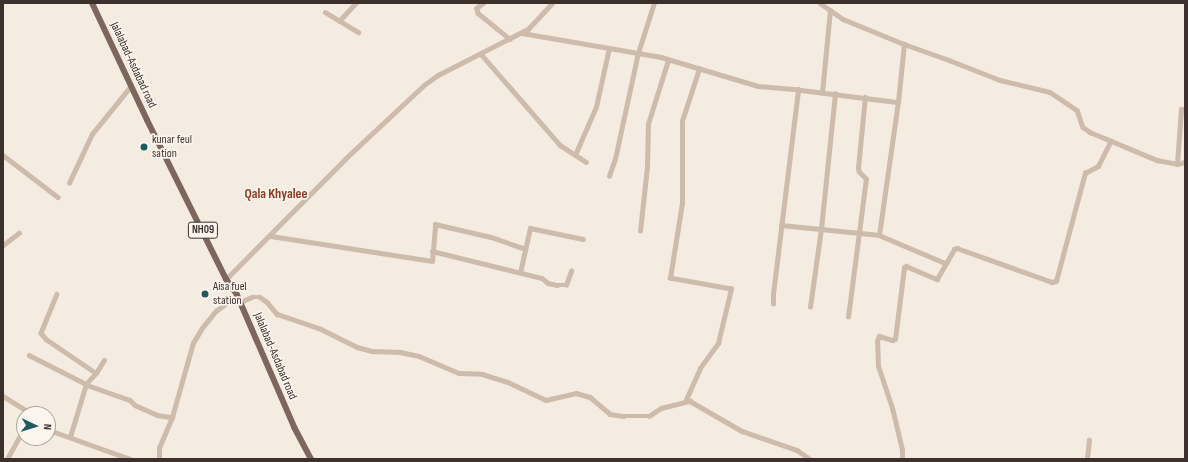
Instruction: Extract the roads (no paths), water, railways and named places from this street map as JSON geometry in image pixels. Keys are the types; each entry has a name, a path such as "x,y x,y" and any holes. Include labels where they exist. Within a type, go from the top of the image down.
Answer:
{"main road":[{"name":"Jalalabad-Asdabad road","path":"92,3 130,86 226,279 237,295 294,427 311,459"}],"street":[{"path":"339,20 356,3"},
{"path":"484,3 477,8 478,13 510,39"},
{"path":"226,279 405,102 438,75 528,29 552,3"},
{"path":"608,176 615,159 638,53 654,3"},
{"path":"820,3 843,19 904,44 1000,80 1050,92 1077,110 1084,130 1156,160 1177,164 1185,162"},
{"path":"822,93 830,10"},
{"path":"325,12 358,32"},
{"path":"522,33 638,53 668,60 758,86 898,102"},
{"path":"880,235 898,102 904,44"},
{"path":"575,155 596,107 609,48"},
{"path":"481,54 560,145 586,162"},
{"path":"640,231 647,167 648,124 668,60"},
{"path":"685,402 700,368 718,343 731,289 670,278 682,203 682,121 699,69"},
{"path":"69,184 92,134 130,86"},
{"path":"773,304 781,225 798,90"},
{"path":"810,307 821,229 835,94"},
{"path":"848,317 866,179 859,172 858,168 865,98"},
{"path":"1177,164 1181,109 1185,109"},
{"path":"902,459 902,450 892,408 878,366 876,341 879,336 892,340 895,339 904,268 906,266 936,279 954,248 957,248 1052,282 1056,281 1084,173 1098,166 1111,141"},
{"path":"3,156 58,197"},
{"path":"271,236 432,261 435,224 491,237 525,249"},
{"path":"781,225 880,235 945,263"},
{"path":"520,273 530,228 583,239"},
{"path":"3,245 19,233"},
{"path":"432,252 542,278 548,283 557,285 566,285 571,271"},
{"path":"57,294 40,333 46,339 96,373"},
{"path":"159,459 159,448 172,417 189,355 198,334 216,311 237,295"},
{"path":"240,302 252,296 260,297 267,302 277,314 321,329 358,347 372,351 400,352 419,356 459,373 482,374 508,382 546,400 576,393 590,397 610,414 623,416 649,416 660,408 690,401 742,431 797,450 810,459"},
{"path":"29,355 86,384 130,400 135,405 157,415 172,417"},
{"path":"70,437 86,384 96,373 104,360"},
{"path":"3,396 19,406"},
{"path":"56,432 130,459"},
{"path":"1087,459 1089,440"},
{"path":"7,459 16,443"}],"place":[{"name":"kunar feul sation","path":"144,147"},
{"name":"Aisa fuel station","path":"205,294"}],"district":[{"name":"Qala Khyalee","path":"276,194"}]}
